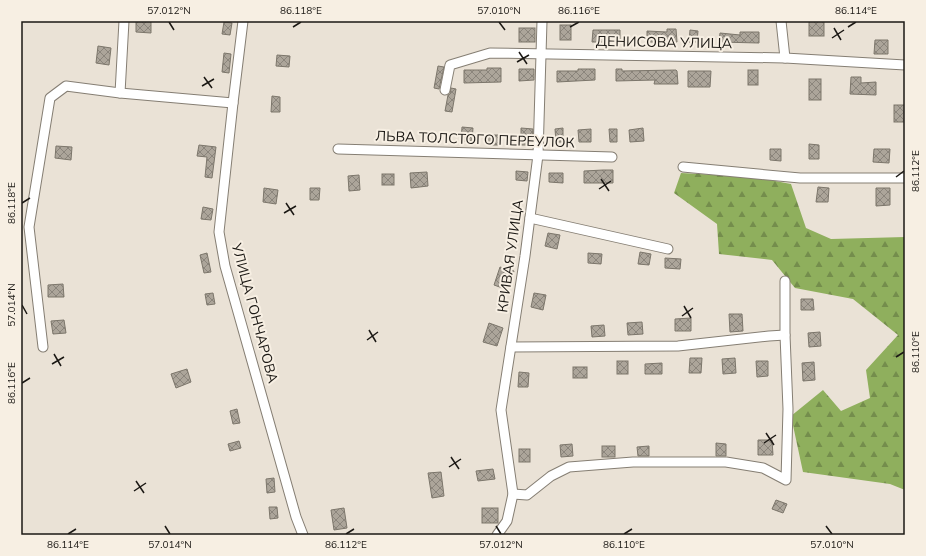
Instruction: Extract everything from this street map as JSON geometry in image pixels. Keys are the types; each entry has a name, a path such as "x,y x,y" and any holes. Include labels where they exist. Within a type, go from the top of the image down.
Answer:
{"street":[{"path":"120,93 124,21"},
{"name":"УЛИЦА ГОНЧАРОВА","path":"243,21 219,232 225,266 294,509 303,535"},
{"name":"КРИВАЯ УЛИЦА","path":"513,494 501,410 538,155 542,21"},
{"path":"781,21 785,58"},
{"name":"ДЕНИСОВА УЛИЦА","path":"445,90 450,65 490,53 785,58 905,65"},
{"path":"43,347 29,227 50,98 66,86 120,93 233,103"},
{"name":"ЛЬВА ТОЛСТОГО ПЕРЕУЛОК","path":"338,149 612,157"},
{"path":"683,167 800,178 905,178"},
{"path":"530,218 668,249"},
{"path":"497,535 507,521 513,494 527,495 551,476 569,467 633,462 726,462 763,468 786,480 788,408 785,335 785,281"},
{"path":"511,346 678,346 785,335"}],"green space":[{"path":"681,173 754,177 791,184 806,228 831,239 905,237 905,490 890,484 803,472 791,416 823,390 841,411 870,398 866,370 898,335 853,299 795,288 772,260 719,254 717,224 674,193"}],"building":[{"path":"136,21 151,21 151,33 136,32"},
{"path":"809,21 824,21 824,36 809,36"},
{"path":"224,22 232,23 230,35 222,34"},
{"path":"560,25 571,25 571,40 560,40"},
{"path":"519,28 535,28 535,42 519,42"},
{"path":"667,29 676,29 677,42 647,42 647,31 667,32"},
{"path":"593,30 620,30 620,42 592,42"},
{"path":"690,30 698,31 697,42 689,42"},
{"path":"740,32 759,32 759,43 719,42 720,33 740,35"},
{"path":"875,40 888,40 888,54 874,54"},
{"path":"98,46 111,48 109,65 96,63"},
{"path":"224,53 231,54 229,73 222,72"},
{"path":"277,55 290,56 289,67 276,66"},
{"path":"438,66 444,67 439,89 434,88"},
{"path":"487,68 501,68 501,82 464,83 464,70 487,70"},
{"path":"519,69 534,69 534,80 519,81"},
{"path":"578,69 595,69 595,80 557,82 557,71 578,71"},
{"path":"616,69 622,69 622,71 676,70 678,84 654,84 655,80 616,81"},
{"path":"748,70 758,70 758,85 748,85"},
{"path":"688,71 711,71 710,87 688,87"},
{"path":"851,77 861,77 861,83 876,82 876,95 850,94"},
{"path":"809,79 821,79 821,100 809,100"},
{"path":"451,88 456,89 452,112 445,111"},
{"path":"272,96 280,97 280,112 271,112"},
{"path":"894,105 905,105 905,122 894,122"},
{"path":"462,127 473,128 472,141 461,141"},
{"path":"521,128 533,129 532,145 521,145"},
{"path":"563,128 563,142 556,142 555,129"},
{"path":"643,128 644,141 630,142 629,130"},
{"path":"591,129 591,142 579,142 578,130"},
{"path":"609,129 617,129 617,142 610,142"},
{"path":"487,135 500,135 500,145 487,145"},
{"path":"809,144 819,145 819,159 809,159"},
{"path":"199,145 216,147 212,178 205,177 207,157 197,156"},
{"path":"56,146 72,147 71,160 55,158"},
{"path":"770,149 781,149 781,161 770,160"},
{"path":"874,149 890,149 889,163 873,162"},
{"path":"613,170 613,183 584,183 584,171"},
{"path":"516,171 528,172 527,181 516,180"},
{"path":"427,172 428,186 411,188 410,173"},
{"path":"549,173 563,173 563,183 549,182"},
{"path":"382,174 394,174 394,185 382,185"},
{"path":"359,175 360,190 349,191 348,176"},
{"path":"818,187 829,188 828,202 816,202"},
{"path":"264,188 278,190 276,204 263,202"},
{"path":"310,188 320,188 319,200 310,200"},
{"path":"876,188 890,188 890,205 876,206"},
{"path":"203,207 213,209 211,220 201,219"},
{"path":"548,233 560,235 557,249 545,246"},
{"path":"640,252 651,254 649,265 638,264"},
{"path":"207,253 211,272 204,273 200,255"},
{"path":"588,253 602,254 601,264 588,263"},
{"path":"665,258 681,259 680,269 665,268"},
{"path":"500,267 514,271 508,290 494,285"},
{"path":"63,284 64,297 48,297 48,285"},
{"path":"213,293 215,304 207,305 205,294"},
{"path":"534,293 546,295 543,310 531,307"},
{"path":"801,299 813,299 814,310 801,310"},
{"path":"729,314 742,314 743,331 730,332"},
{"path":"691,318 691,331 675,331 675,319"},
{"path":"64,320 66,333 53,334 51,321"},
{"path":"642,322 643,334 628,335 627,323"},
{"path":"489,323 503,328 497,346 483,342"},
{"path":"604,325 605,336 592,337 591,326"},
{"path":"820,332 821,346 809,347 808,333"},
{"path":"690,358 702,358 701,373 689,373"},
{"path":"735,358 736,373 723,374 722,359"},
{"path":"617,361 628,361 628,374 617,374"},
{"path":"756,361 768,361 768,376 757,377"},
{"path":"814,362 815,380 803,381 802,363"},
{"path":"662,363 662,374 645,374 645,364"},
{"path":"573,367 587,367 587,378 573,378"},
{"path":"187,369 191,382 176,388 171,374"},
{"path":"519,372 529,373 528,387 518,387"},
{"path":"237,409 240,423 233,424 230,411"},
{"path":"758,440 772,440 773,455 758,455"},
{"path":"239,441 241,448 230,451 228,444"},
{"path":"716,443 726,444 726,456 716,456"},
{"path":"572,444 573,456 561,457 560,445"},
{"path":"602,446 615,446 615,457 602,457"},
{"path":"649,446 649,456 638,456 637,447"},
{"path":"519,449 530,449 530,462 519,462"},
{"path":"493,469 495,479 478,481 476,471"},
{"path":"441,472 444,496 432,498 428,473"},
{"path":"274,478 275,492 267,493 266,479"},
{"path":"776,500 787,504 783,513 772,509"},
{"path":"269,507 277,507 278,518 270,519"},
{"path":"344,508 347,528 334,530 331,510"},
{"path":"482,508 498,508 498,523 482,523"}]}
